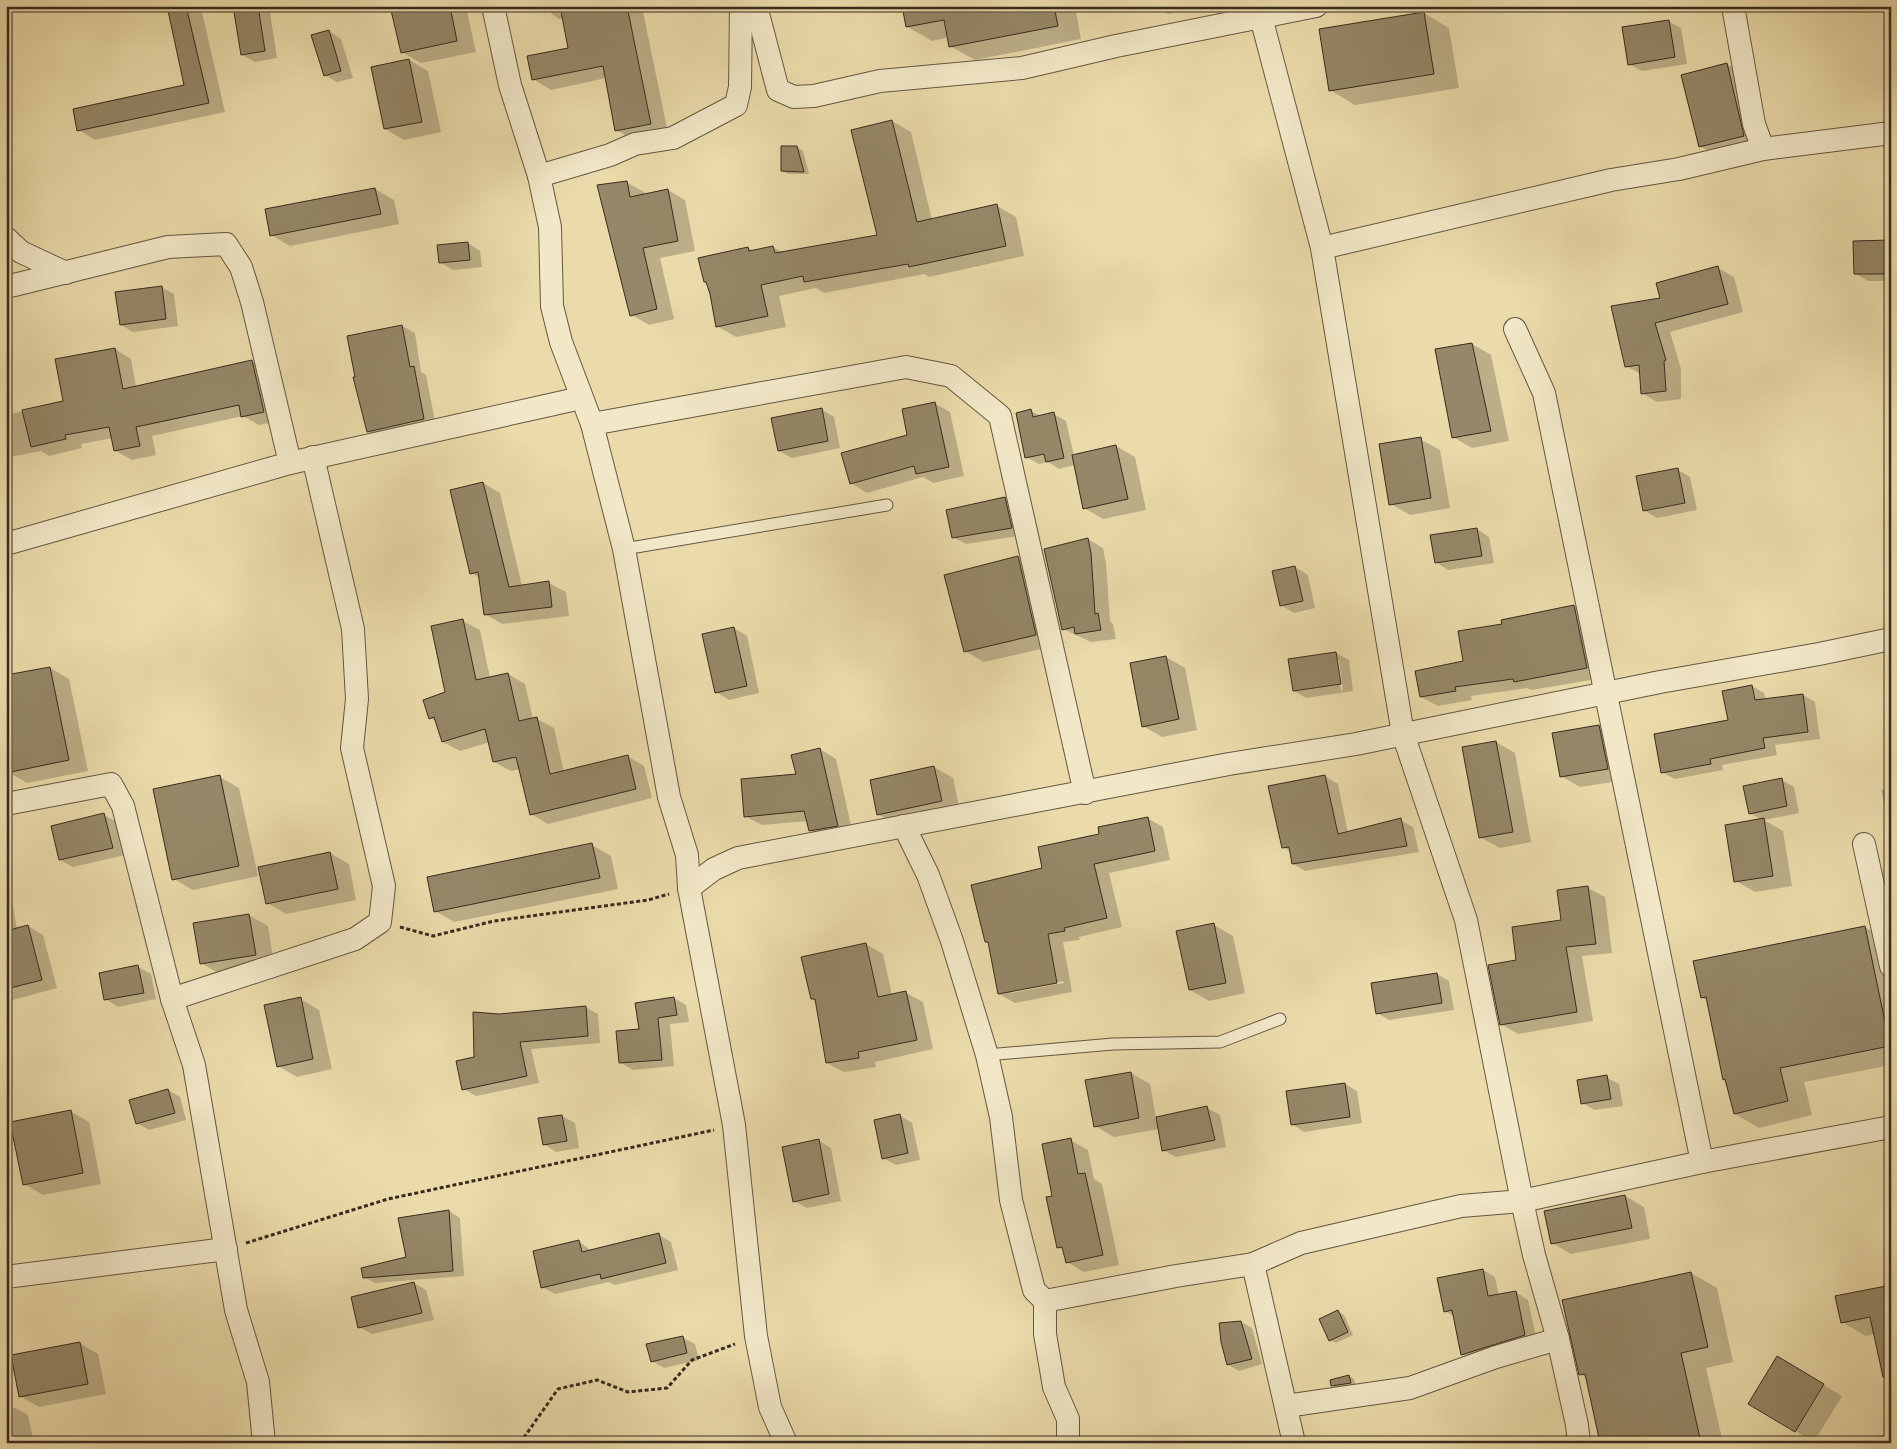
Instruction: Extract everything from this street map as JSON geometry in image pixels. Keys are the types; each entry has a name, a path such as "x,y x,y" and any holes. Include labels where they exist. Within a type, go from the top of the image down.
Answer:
{"street":[{"path":"493,6 510,85 540,176 550,227 552,306 561,342 592,424 624,549 669,797 687,855 689,888 734,1125 756,1336 770,1407 786,1443"},
{"path":"540,176 610,155 635,144 673,138 736,105 740,87 741,6"},
{"path":"756,6 778,90 794,97 814,96 880,80 1022,68 1259,12 1316,6"},
{"path":"1733,6 1754,124 1762,149"},
{"path":"1259,12 1322,248 1403,734 1466,920 1522,1201 1534,1255 1558,1339 1577,1425 1579,1443"},
{"path":"1322,248 1611,180 1679,168 1762,149 1891,133"},
{"path":"6,238 21,252 66,273"},
{"path":"6,287 168,247 226,244 241,267 252,302 290,463"},
{"path":"1515,329 1544,393 1702,1162"},
{"path":"592,424 906,368 951,376 1000,416 1085,793"},
{"path":"6,544 290,463 581,398"},
{"path":"172,999 354,940 380,922 384,886 352,748 357,699 353,629 314,457"},
{"path":"689,888 714,870 738,858 1229,764 1356,744 1660,682 1819,654 1891,639"},
{"path":"6,804 111,784 124,806 172,999 194,1065 236,1310 258,1382 264,1443"},
{"path":"904,826 928,875 949,933 988,1056 1001,1117 1011,1200 1034,1290 1045,1301 1048,1352 1054,1386 1068,1419 1068,1443"},
{"path":"1864,844 1891,966"},
{"path":"1045,1301 1253,1264 1301,1242 1461,1206 1522,1201 1702,1162 1891,1127"},
{"path":"6,1277 226,1249"},
{"path":"1253,1264 1294,1443"},
{"path":"1286,1406 1410,1388 1558,1339"}],"lane":[{"path":"624,549 887,505"},
{"path":"988,1056 1113,1044 1220,1042 1280,1019"}],"path":[{"path":"380,922 433,936 494,921 648,900 689,888"},
{"path":"226,1249 388,1200 621,1149 670,1141 734,1125"},
{"path":"520,1443 558,1389 597,1380 628,1392 667,1388 692,1360 756,1336"}],"building":[{"path":"167,6 186,6 209,103 77,131 73,109 184,85"},
{"path":"233,6 258,6 265,51 241,55"},
{"path":"390,6 450,6 457,41 401,53"},
{"path":"560,6 627,6 651,124 615,131 603,66 532,80 527,56 568,48"},
{"path":"902,6 1054,6 1058,26 949,47 944,20 906,27"},
{"path":"1424,12 1434,74 1329,91 1319,29"},
{"path":"1669,20 1675,57 1628,65 1622,27"},
{"path":"329,30 341,71 324,76 311,35"},
{"path":"409,59 422,122 384,129 371,67"},
{"path":"1727,63 1744,136 1699,147 1681,75"},
{"path":"892,120 917,222 997,204 1006,246 909,267 908,264 804,282 803,276 761,285 768,316 716,327 710,294 706,282 704,282 698,258 748,247 749,251 773,246 775,253 877,235 851,130"},
{"path":"781,146 797,146 804,172 781,171"},
{"path":"627,181 630,197 668,189 678,241 643,248 657,309 630,316 597,185"},
{"path":"375,188 381,214 270,236 265,209"},
{"path":"1890,240 1891,274 1854,274 1853,241"},
{"path":"468,242 470,260 439,263 437,245"},
{"path":"1718,266 1728,304 1655,323 1666,360 1664,361 1666,391 1641,394 1639,365 1625,367 1611,306 1660,298 1656,283"},
{"path":"162,286 166,319 120,325 115,292"},
{"path":"402,325 410,367 414,366 424,419 367,432 353,377 355,377 347,336"},
{"path":"1472,343 1491,431 1452,438 1435,349"},
{"path":"115,348 123,389 252,360 264,412 241,417 239,405 136,427 140,446 114,451 109,427 65,435 66,439 31,447 22,410 63,401 55,359"},
{"path":"935,402 949,467 916,474 914,466 850,484 841,453 907,435 902,409"},
{"path":"822,408 828,441 778,451 771,418"},
{"path":"1031,409 1033,417 1054,412 1064,458 1046,462 1044,454 1025,458 1016,413"},
{"path":"1421,437 1431,498 1389,505 1379,444"},
{"path":"1116,445 1128,499 1083,509 1072,455"},
{"path":"1678,468 1685,503 1643,511 1636,476"},
{"path":"483,482 509,587 549,581 552,607 484,615 478,572 470,574 450,490"},
{"path":"1005,497 1012,528 952,538 946,510"},
{"path":"1477,528 1482,556 1435,563 1430,535"},
{"path":"1088,538 1091,553 1095,614 1098,613 1101,630 1075,634 1074,627 1062,630 1044,549"},
{"path":"1018,556 1036,635 964,652 944,575"},
{"path":"1295,566 1303,601 1280,606 1272,571"},
{"path":"1574,605 1587,668 1514,682 1513,679 1455,687 1456,691 1420,697 1415,671 1463,661 1458,631 1502,624 1501,620"},
{"path":"463,619 476,680 508,673 519,721 537,717 550,774 628,755 636,789 530,815 516,757 493,762 485,729 442,742 434,717 429,719 423,700 445,692 431,626"},
{"path":"734,627 747,686 715,693 702,634"},
{"path":"1336,652 1341,684 1293,691 1288,659"},
{"path":"1166,656 1179,719 1142,727 1130,663"},
{"path":"50,667 69,760 6,773 6,675"},
{"path":"1752,685 1755,700 1803,694 1808,732 1763,738 1765,748 1710,759 1711,764 1661,773 1654,734 1728,720 1722,691"},
{"path":"1599,725 1608,769 1560,777 1552,733"},
{"path":"1496,741 1513,832 1479,838 1462,747"},
{"path":"820,748 838,826 809,831 804,811 744,817 741,779 796,774 791,755"},
{"path":"934,766 942,801 877,815 870,780"},
{"path":"220,775 239,866 172,880 153,789"},
{"path":"1325,775 1338,834 1401,818 1407,846 1292,864 1289,847 1282,848 1268,786"},
{"path":"1782,778 1787,806 1749,814 1743,786"},
{"path":"104,813 113,848 59,860 51,826"},
{"path":"1148,817 1155,851 1094,864 1107,918 1064,928 1065,931 1048,934 1057,983 998,994 988,942 985,942 971,885 1042,868 1038,847 1099,834 1098,827"},
{"path":"1764,818 1773,876 1734,882 1725,825"},
{"path":"592,843 600,878 434,912 427,877"},
{"path":"330,852 338,889 266,904 258,867"},
{"path":"1588,886 1596,944 1566,947 1577,1012 1500,1025 1488,965 1516,960 1512,927 1561,920 1557,890"},
{"path":"249,914 256,955 200,964 193,923"},
{"path":"1214,923 1226,983 1189,990 1176,931"},
{"path":"28,925 42,980 6,989 6,931"},
{"path":"1865,926 1890,1046 1780,1068 1788,1101 1734,1114 1725,1079 1723,1080 1706,997 1701,998 1693,961"},
{"path":"866,943 878,997 906,991 917,1040 858,1052 859,1058 826,1063 815,999 811,999 801,957"},
{"path":"138,965 144,993 104,1000 99,973"},
{"path":"1437,973 1442,1003 1376,1014 1371,983"},
{"path":"301,997 313,1059 277,1067 264,1005"},
{"path":"674,997 677,1015 658,1018 662,1060 619,1063 616,1031 639,1029 635,1003"},
{"path":"586,1006 588,1036 520,1042 527,1076 462,1090 456,1061 474,1057 473,1012 499,1014"},
{"path":"1131,1072 1139,1118 1094,1127 1085,1080"},
{"path":"1607,1075 1611,1099 1581,1104 1577,1080"},
{"path":"1345,1083 1350,1117 1291,1125 1286,1091"},
{"path":"168,1089 175,1113 136,1124 129,1100"},
{"path":"1207,1106 1215,1140 1162,1151 1156,1117"},
{"path":"71,1110 83,1173 23,1185 10,1122"},
{"path":"900,1114 908,1153 882,1159 874,1120"},
{"path":"562,1115 567,1141 543,1145 538,1118"},
{"path":"1071,1138 1078,1174 1085,1173 1103,1255 1066,1263 1062,1247 1057,1248 1046,1197 1052,1196 1042,1144"},
{"path":"819,1139 829,1194 793,1202 782,1147"},
{"path":"1625,1195 1632,1228 1551,1244 1544,1211"},
{"path":"449,1210 453,1271 363,1278 361,1268 406,1257 398,1218"},
{"path":"659,1233 666,1263 601,1279 600,1274 541,1288 533,1251 579,1240 582,1252"},
{"path":"1483,1269 1488,1296 1516,1291 1525,1335 1461,1355 1452,1310 1444,1312 1437,1278"},
{"path":"1691,1272 1708,1347 1681,1353 1701,1443 1600,1443 1585,1374 1579,1375 1562,1300"},
{"path":"414,1282 422,1313 358,1328 351,1297"},
{"path":"1891,1285 1891,1377 1883,1377 1870,1317 1841,1323 1835,1296"},
{"path":"1338,1310 1348,1332 1329,1341 1319,1319"},
{"path":"1241,1321 1252,1359 1227,1365 1221,1342 1219,1323"},
{"path":"683,1336 687,1353 651,1362 646,1344"},
{"path":"80,1342 88,1384 19,1397 11,1355"},
{"path":"1777,1356 1824,1384 1795,1432 1748,1404"},
{"path":"1349,1375 1351,1383 1331,1386 1330,1380"}]}
